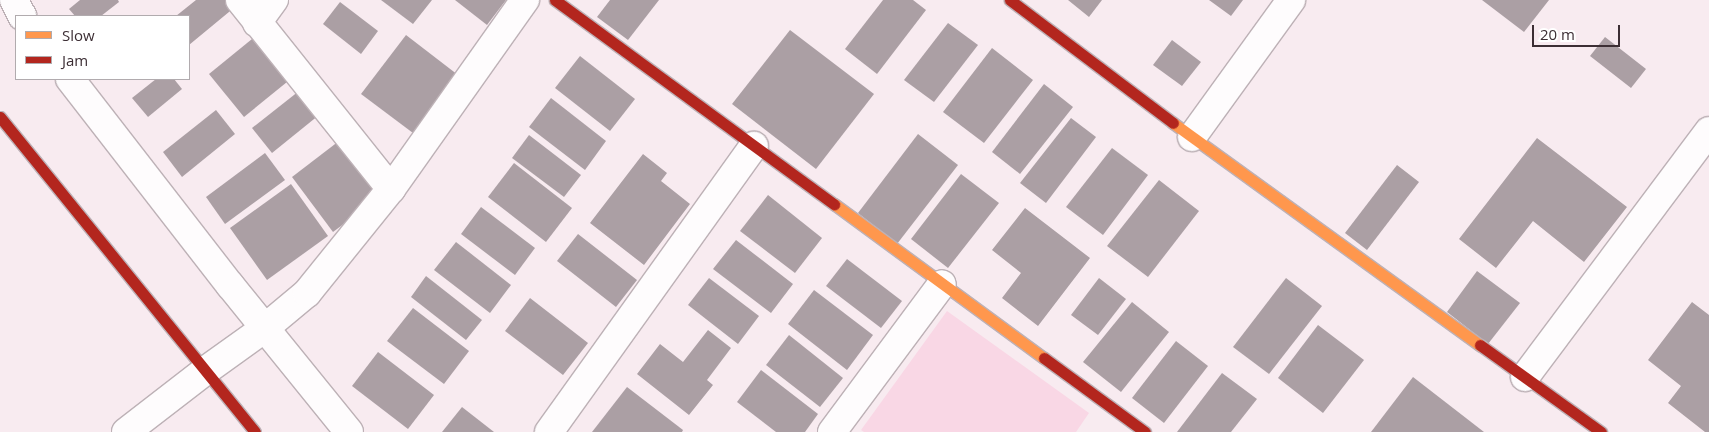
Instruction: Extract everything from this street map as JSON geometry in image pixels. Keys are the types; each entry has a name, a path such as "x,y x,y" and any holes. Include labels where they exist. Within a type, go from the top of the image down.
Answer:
{"street":[{"path":"14,0 22,15"},
{"path":"240,0 391,188"},
{"path":"257,23 274,0"},
{"path":"126,432 205,371 265,328 307,293 391,188 525,0"},
{"path":"555,0 942,284 1128,427"},
{"path":"1010,0 1192,137 1601,432"},
{"path":"1192,137 1292,0"},
{"path":"71,80 349,432"},
{"path":"0,117 255,432"},
{"path":"1525,377 1709,131"},
{"path":"550,432 754,146"},
{"path":"832,432 942,284"}],"shaded area":[{"path":"947,311 1089,413 1076,432 864,432 861,430"}],"building":[{"path":"80,0 118,0 119,2 102,15 74,15 69,9"},
{"path":"196,0 230,0 235,7 190,44 190,15 177,15"},
{"path":"381,0 432,0 413,24"},
{"path":"455,0 506,0 487,25"},
{"path":"610,0 659,0 628,40 597,17"},
{"path":"883,0 913,0 926,10 877,74 845,49"},
{"path":"1068,0 1102,0 1089,17"},
{"path":"1209,0 1243,0 1231,16"},
{"path":"1482,0 1549,0 1524,32"},
{"path":"340,2 378,31 361,54 323,24"},
{"path":"948,23 978,45 934,102 904,80"},
{"path":"790,30 874,94 816,169 732,104"},
{"path":"406,35 458,75 413,133 361,94"},
{"path":"1605,37 1646,69 1631,88 1590,56"},
{"path":"252,39 287,82 244,117 209,74"},
{"path":"1172,40 1201,62 1182,86 1153,65"},
{"path":"992,48 1033,80 984,143 943,112"},
{"path":"580,56 635,99 610,131 555,88"},
{"path":"155,80 175,80 182,89 148,117 132,98"},
{"path":"1044,84 1073,107 1020,174 992,152"},
{"path":"299,91 319,115 272,153 252,128"},
{"path":"551,98 606,141 585,170 529,127"},
{"path":"216,110 235,134 182,177 163,152"},
{"path":"1071,118 1096,137 1046,203 1020,183"},
{"path":"918,134 958,165 897,244 858,213"},
{"path":"529,135 581,175 564,197 512,158"},
{"path":"1537,138 1627,207 1584,262 1533,221 1496,268 1459,239"},
{"path":"339,141 381,196 333,232 292,177"},
{"path":"1112,148 1148,175 1103,235 1066,207"},
{"path":"265,153 285,180 225,224 206,197"},
{"path":"643,154 667,173 661,181 690,204 644,265 590,223"},
{"path":"514,163 572,208 546,242 488,197"},
{"path":"1397,165 1419,182 1367,250 1345,233"},
{"path":"961,174 999,203 948,268 911,239"},
{"path":"1159,180 1199,211 1148,277 1107,246"},
{"path":"291,184 328,236 267,280 230,228"},
{"path":"768,195 822,238 795,273 740,231"},
{"path":"481,207 535,248 515,275 461,234"},
{"path":"1025,208 1090,258 1038,326 1002,298 1021,273 992,250"},
{"path":"578,234 637,280 616,307 557,261"},
{"path":"736,240 793,284 771,313 713,269"},
{"path":"456,242 511,285 490,313 434,270"},
{"path":"847,259 902,301 881,328 826,286"},
{"path":"1477,271 1520,303 1488,344 1447,312"},
{"path":"426,276 482,320 466,340 411,297"},
{"path":"709,278 759,316 738,344 688,305"},
{"path":"1099,278 1126,299 1098,335 1071,315"},
{"path":"1286,278 1322,306 1269,374 1233,347"},
{"path":"814,290 873,335 847,370 788,324"},
{"path":"530,298 588,343 563,375 505,331"},
{"path":"1132,302 1169,332 1121,392 1083,362"},
{"path":"1692,302 1709,315 1709,432 1705,432 1668,403 1681,386 1648,360"},
{"path":"413,308 469,351 444,384 387,341"},
{"path":"1318,325 1364,360 1323,413 1278,378"},
{"path":"708,330 731,348 707,380 713,385 689,415 637,374 660,344 683,362"},
{"path":"789,335 843,378 820,407 766,365"},
{"path":"1176,341 1208,366 1164,423 1132,398"},
{"path":"378,352 434,395 408,429 352,386"},
{"path":"761,370 818,414 805,432 776,432 737,402"},
{"path":"1222,373 1257,399 1231,432 1177,432"},
{"path":"1413,377 1484,432 1371,432"},
{"path":"627,387 683,430 682,432 592,432"},
{"path":"462,407 494,432 442,432"}],"traffic: slow":[{"path":"1173,123 1480,345"},
{"path":"834,204 1044,358"}],"traffic: jam":[{"path":"555,0 834,204"},
{"path":"1010,0 1173,123"},
{"path":"0,117 255,432"},
{"path":"1480,345 1601,432"},
{"path":"1044,358 1145,432"}]}
